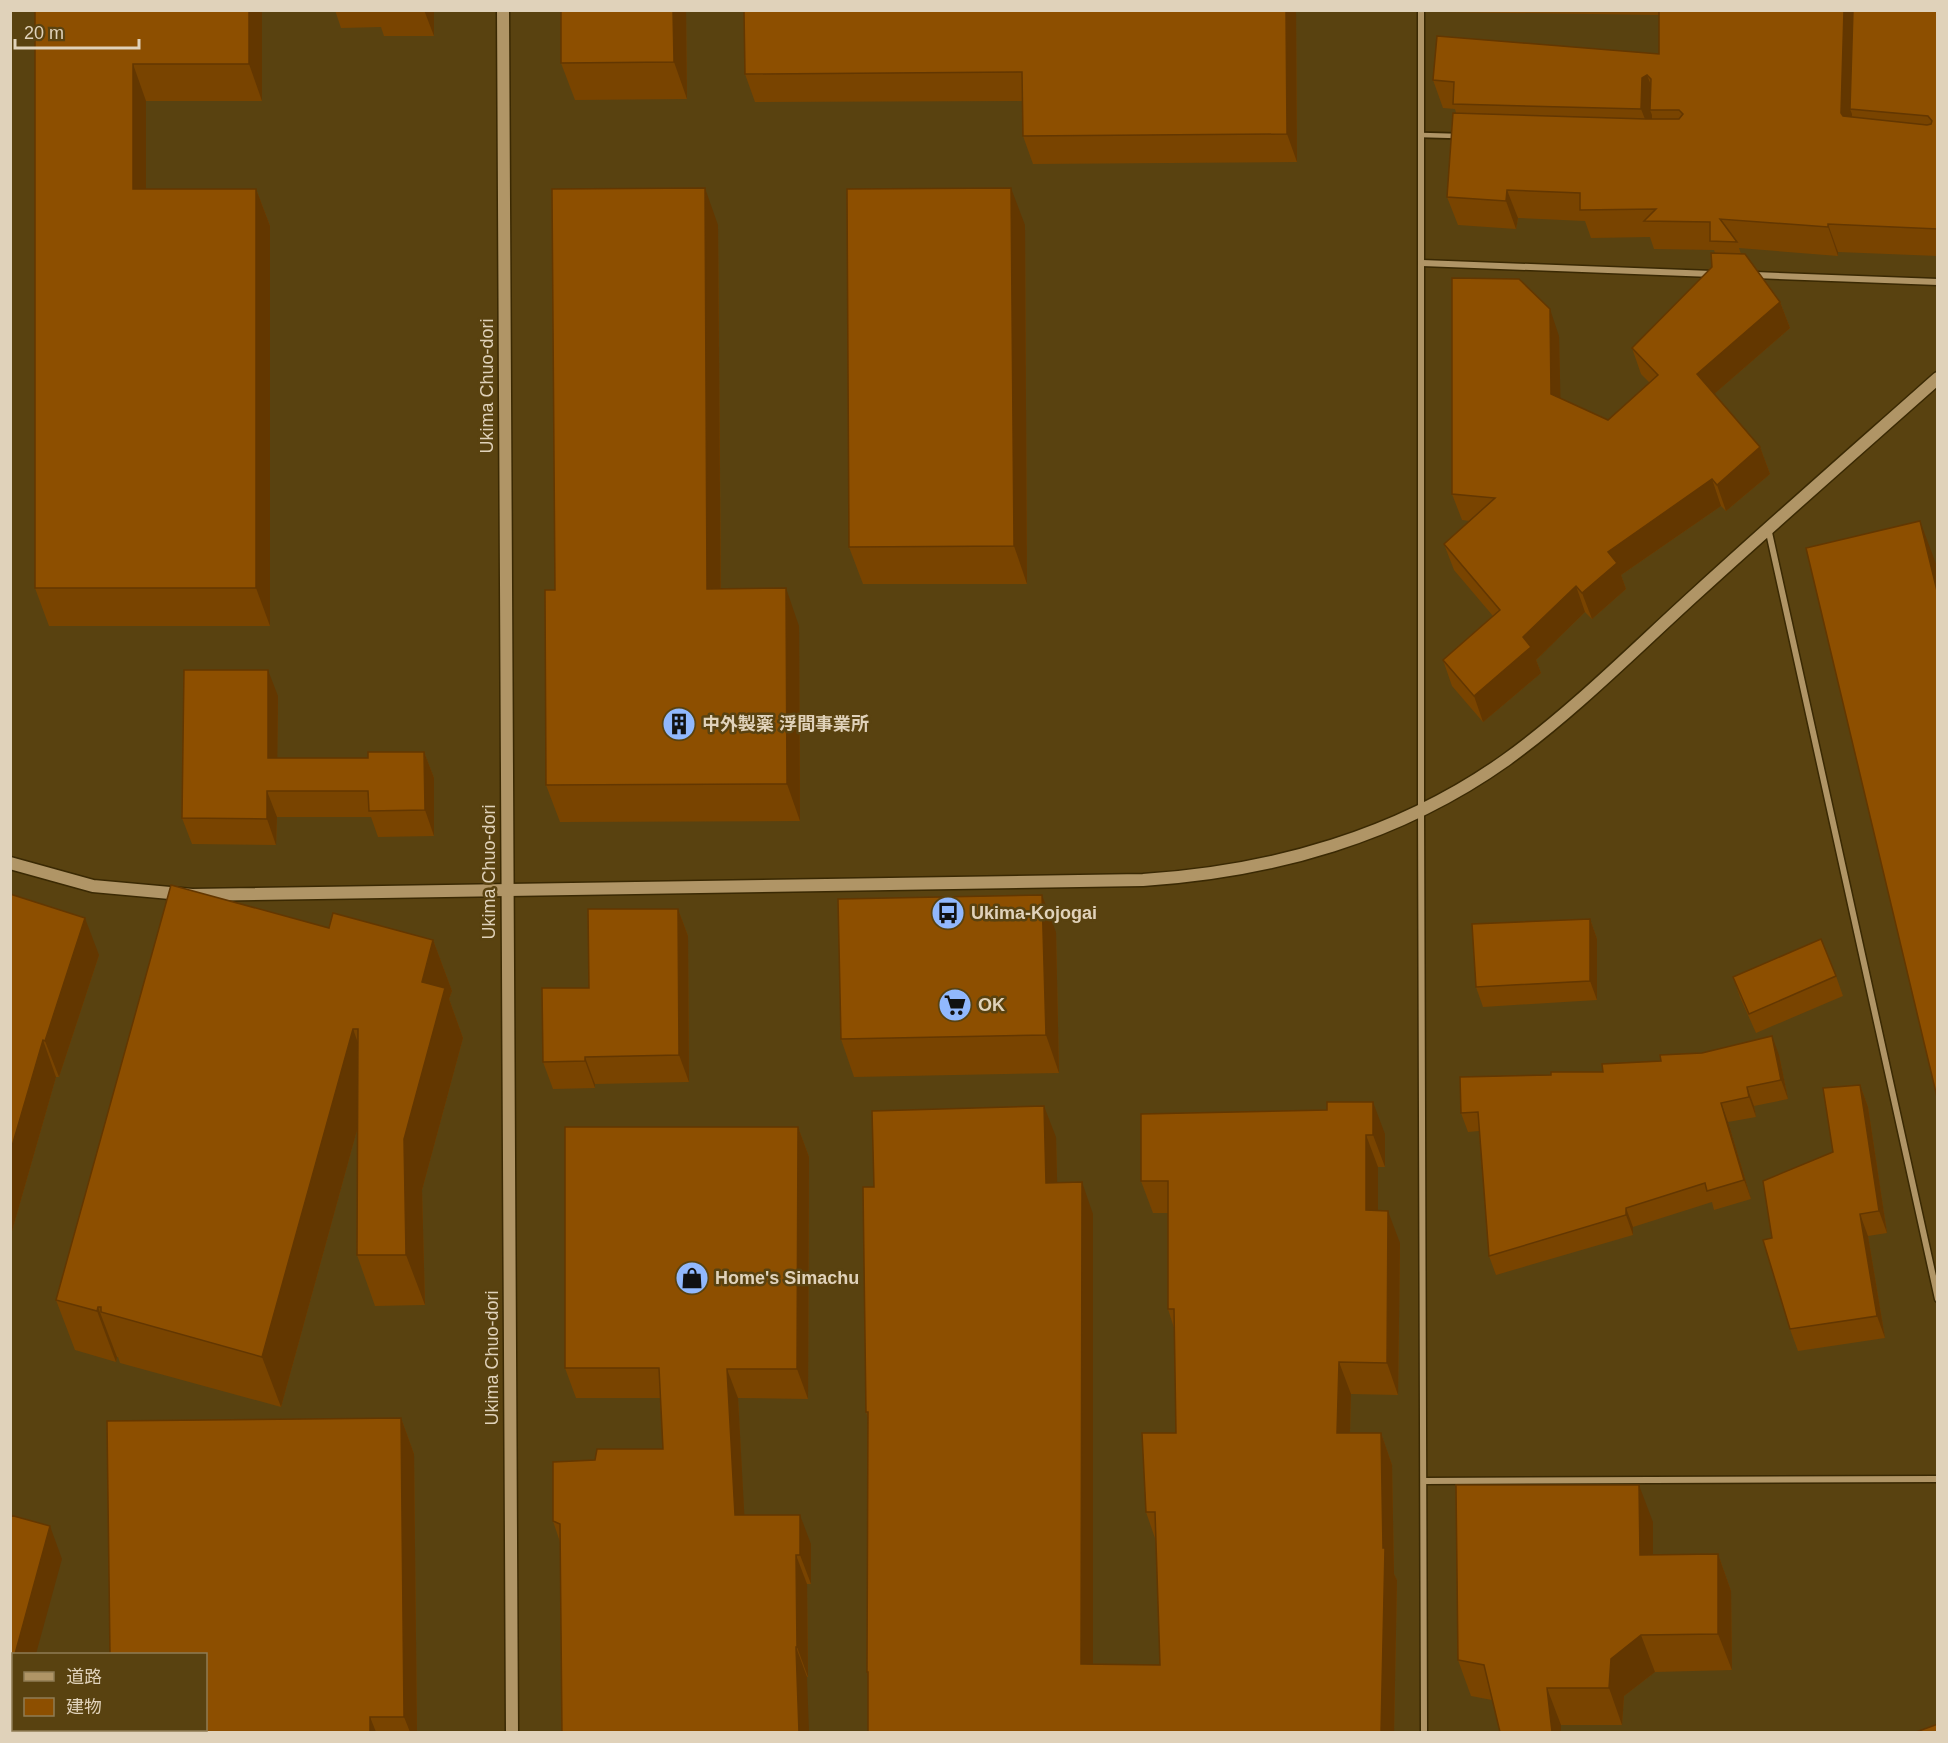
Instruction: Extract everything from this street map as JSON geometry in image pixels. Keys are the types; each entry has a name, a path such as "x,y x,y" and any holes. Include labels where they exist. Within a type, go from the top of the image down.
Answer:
{"street":[{"name":"Ukima Chuo-dori","path":"504,10 512,1732"},
{"path":"1421,10 1424,1732"},
{"path":"1422,263 1720,274"},
{"path":"1744,275 1938,282"},
{"path":"10,863 93,886 192,895 1143,880 1189,877 1280,861 1379,831 1457,791 1504,761 1547,728 1938,378"},
{"path":"1768,528 1938,1299"},
{"path":"1424,1481 1938,1479"}],"lane":[{"path":"1421,135 1468,137"}],"building":[{"path":"35,10 249,10 249,64 133,64 133,189 256,189 256,588 35,588"},
{"path":"561,10 673,10 674,62 561,63"},
{"path":"744,10 1286,10 1287,134 1023,136 1022,72 745,74"},
{"path":"1659,10 1844,10 1841,113 1843,116 1927,125 1932,121 1928,116 1850,109 1853,10 1938,10 1938,229 1828,224 1828,227 1720,219 1737,242 1710,241 1710,222 1644,221 1656,209 1580,210 1580,193 1507,190 1506,201 1447,197 1453,113 1646,119 1679,119 1683,114 1679,110 1650,110 1651,79 1647,75 1642,78 1641,109 1453,104 1454,82 1433,80 1437,36 1659,54"},
{"path":"705,188 707,589 786,588 787,784 546,785 545,590 555,590 552,189"},
{"path":"1011,188 1014,546 849,547 847,189"},
{"path":"1711,253 1745,254 1780,302 1697,374 1760,447 1717,485 1712,479 1608,552 1617,563 1582,593 1576,586 1523,637 1531,647 1474,696 1443,660 1500,610 1444,544 1495,498 1452,494 1452,278 1519,279 1550,309 1551,394 1608,420 1658,375 1632,348 1712,267"},
{"path":"1920,521 1938,595 1938,1101 1806,548"},
{"path":"184,670 268,670 268,758 368,758 368,752 424,752 425,810 369,811 368,791 267,791 267,819 182,818"},
{"path":"171,885 329,928 333,913 433,940 422,982 445,988 404,1139 406,1255 357,1255 358,1029 353,1029 262,1357 101,1312 101,1307 98,1307 97,1311 56,1300"},
{"path":"10,894 85,918 45,1041 43,1040 10,1153"},
{"name":"OK","path":"1042,895 1046,1035 841,1039 838,899"},
{"path":"588,909 678,909 679,1055 585,1057 585,1061 543,1062 542,988 589,988"},
{"path":"1590,919 1590,981 1476,987 1472,924"},
{"path":"1821,939 1836,976 1749,1014 1733,977"},
{"path":"1772,1036 1781,1080 1747,1087 1749,1097 1721,1103 1744,1180 1707,1191 1705,1183 1626,1208 1626,1215 1489,1256 1478,1112 1461,1113 1460,1077 1551,1075 1551,1072 1603,1072 1602,1064 1661,1061 1660,1055 1702,1053"},
{"path":"1860,1085 1879,1211 1860,1214 1877,1316 1790,1329 1763,1240 1772,1238 1763,1181 1833,1152 1823,1088"},
{"path":"1327,1102 1373,1102 1373,1135 1366,1135 1366,1210 1388,1211 1387,1363 1339,1362 1337,1433 1381,1433 1383,1548 1385,1548 1381,1732 868,1732 868,1412 866,1412 863,1187 874,1187 872,1111 1044,1106 1046,1183 1082,1182 1081,1664 1160,1665 1155,1512 1146,1512 1142,1433 1176,1433 1174,1309 1168,1309 1168,1181 1141,1181 1141,1114 1327,1110"},
{"path":"565,1127 798,1127 797,1369 727,1369 735,1515 800,1515 800,1555 796,1555 799,1732 562,1732 560,1524 553,1521 553,1462 595,1460 597,1449 663,1449 659,1368 565,1368"},
{"path":"401,1418 404,1717 370,1717 370,1732 116,1732 207,1731 207,1653 110,1653 107,1421"},
{"path":"1456,1485 1639,1485 1640,1555 1718,1554 1718,1634 1641,1635 1611,1659 1609,1688 1547,1688 1552,1732 1500,1732 1484,1665 1458,1660"},
{"path":"10,1515 50,1526 15,1653 12,1653 10,1672"},
{"path":"1938,1724 1938,1732 1916,1732"}],"place":[{"name":"中外製薬 浮間事業所","path":"679,724"},
{"name":"Ukima-Kojogai","path":"948,913"},
{"name":"OK","path":"955,1005"},
{"name":"Home's Simachu","path":"692,1278"}]}
